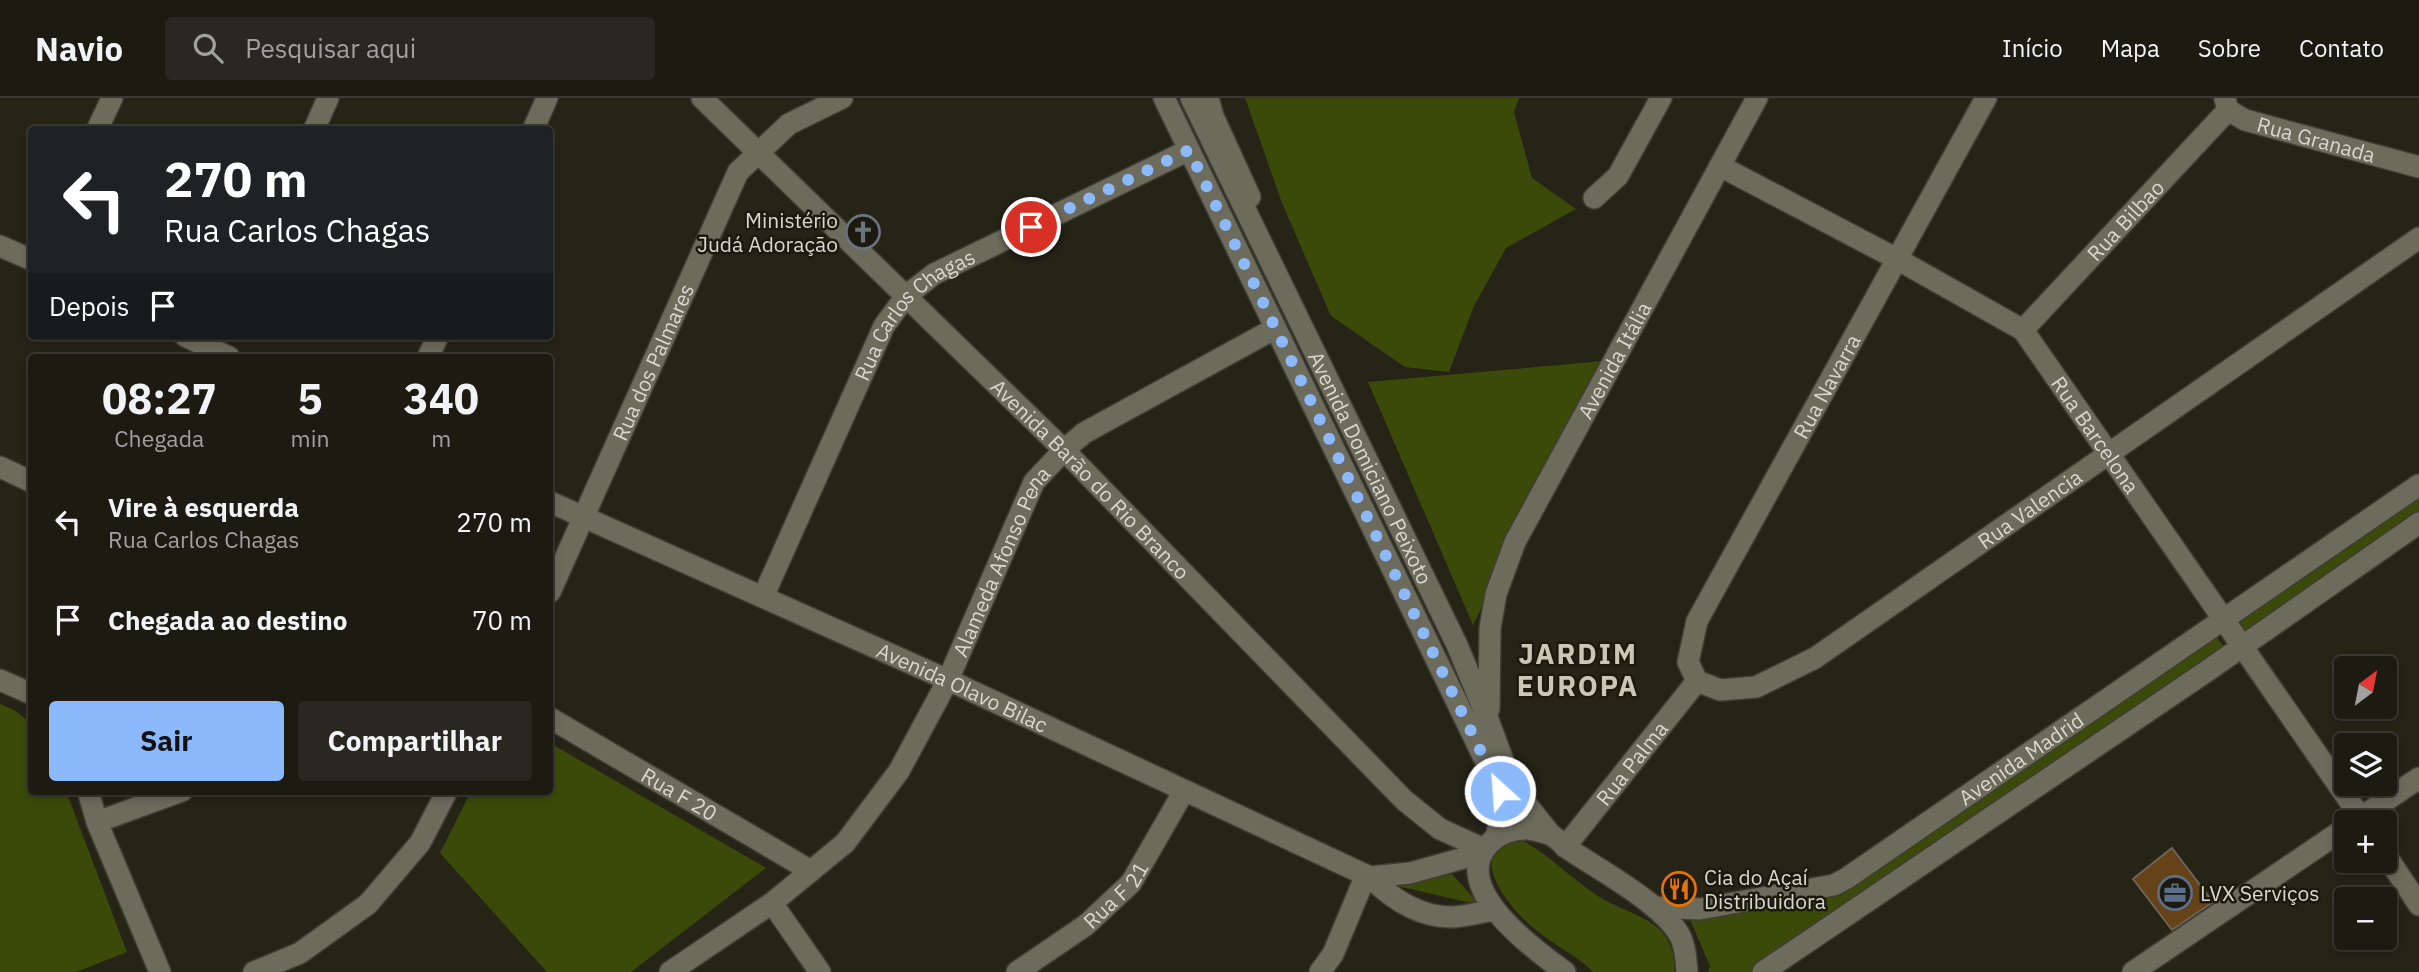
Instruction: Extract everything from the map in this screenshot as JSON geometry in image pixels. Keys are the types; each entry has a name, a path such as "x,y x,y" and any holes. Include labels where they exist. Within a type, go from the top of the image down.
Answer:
{"street":[{"path":"99,126 111,98"},
{"path":"316,126 328,98"},
{"path":"535,126 547,98"},
{"name":"Avenida Barão do Rio Branco","path":"702,98 1063,450 1404,800 1440,829 1487,846"},
{"name":"Rua dos Palmares","path":"584,518 738,172 789,124 842,98"},
{"name":"Avenida Domiciano Peixoto","path":"1164,98 1500,791 1501,816 1479,872 1482,886 1494,909"},
{"name":"Avenida Domiciano Peixoto","path":"1191,98 1262,249 1457,645 1508,774 1520,796 1558,841"},
{"path":"1208,98 1213,116 1261,220 1262,249"},
{"path":"1594,198 1618,176 1661,98"},
{"name":"Avenida Itália","path":"1489,722 1490,628 1496,594 1515,542 1757,98"},
{"name":"Rua Navarra","path":"1697,681 1688,662 1697,621 1986,98"},
{"name":"Rua Granada","path":"2227,104 2245,120 2419,167"},
{"name":"Rua Bilbao","path":"2023,330 2227,104"},
{"name":"Rua Carlos Chagas","path":"762,597 884,326 906,296 934,274 1189,150"},
{"name":"Rua Barcelona","path":"1720,166 1897,259 2023,330 2243,647 2348,810"},
{"name":"Rua Valencia","path":"1697,681 1720,690 1756,687 1815,658 2419,238"},
{"path":"0,246 28,258"},
{"name":"Alameda Afonso Pena","path":"670,972 772,903 845,843 900,771 948,680 1034,482 1063,450 1084,433 1275,328"},
{"path":"194,340 217,350"},
{"path":"0,467 28,480"},
{"name":"Avenida Madrid","path":"1654,906 1700,909 1834,885 1847,878 2419,485"},
{"name":"Avenida Olavo Bilac","path":"553,503 948,680 1368,876 1388,895 1411,907 1431,915 1453,917 1494,909"},
{"path":"553,585 584,518"},
{"name":"Avenida Madrid","path":"1763,972 2243,647 2419,523"},
{"path":"1457,645 1475,642 1490,628"},
{"path":"0,680 28,692"},
{"name":"Rua Palma","path":"1558,841 1697,681"},
{"name":"Rua F 20","path":"553,720 811,871"},
{"path":"2373,810 2419,778"},
{"name":"Rua F 21","path":"1017,972 1086,925 1131,883 1184,791"},
{"path":"89,795 97,822 160,972"},
{"path":"97,822 171,795"},
{"path":"254,972 300,953 368,904 420,843 445,795"},
{"path":"1321,972 1334,954 1368,876 1410,873 1487,846 1517,830 1529,829 1558,841 1654,906 1678,931 1686,953 1687,972"},
{"path":"2133,972 2334,837"},
{"path":"2397,872 2419,905"},
{"path":"772,903 820,972"},
{"path":"1494,909 1535,950 1565,972"}],"green space":[{"path":"1245,98 1519,98 1514,112 1532,178 1576,209 1506,248 1474,306 1449,372 1405,367 1331,316 1282,203"},
{"path":"1604,361 1473,625 1368,382"},
{"path":"2419,497 2419,513 2245,636 2235,623"},
{"path":"2215,635 2224,647 1754,972 1708,972 1710,966 1689,917 1827,898"},
{"path":"0,704 28,721 28,795 68,795 127,952 76,972 0,972"},
{"path":"553,745 766,868 631,972 547,972 440,853 469,795 553,795"},
{"path":"1520,839 1595,894 1656,926 1670,946 1674,972 1593,972 1537,931 1501,891 1492,869 1492,859 1499,847"},
{"path":"1452,874 1480,905 1397,886"}],"building":[{"name":"LVX Serviços","path":"2172,848 2213,902 2172,930 2133,879"}],"place":[{"name":"Ministério Judá Adoração","path":"863,232"},
{"name":"Cia do Açaí Distribuidora","path":"1679,889"},
{"name":"LVX Serviços","path":"2175,893"}],"district":[{"name":"JARDIM EUROPA","path":"1578,669"}],"route":[{"path":"1031,227 1189,150 1500,791"}]}
